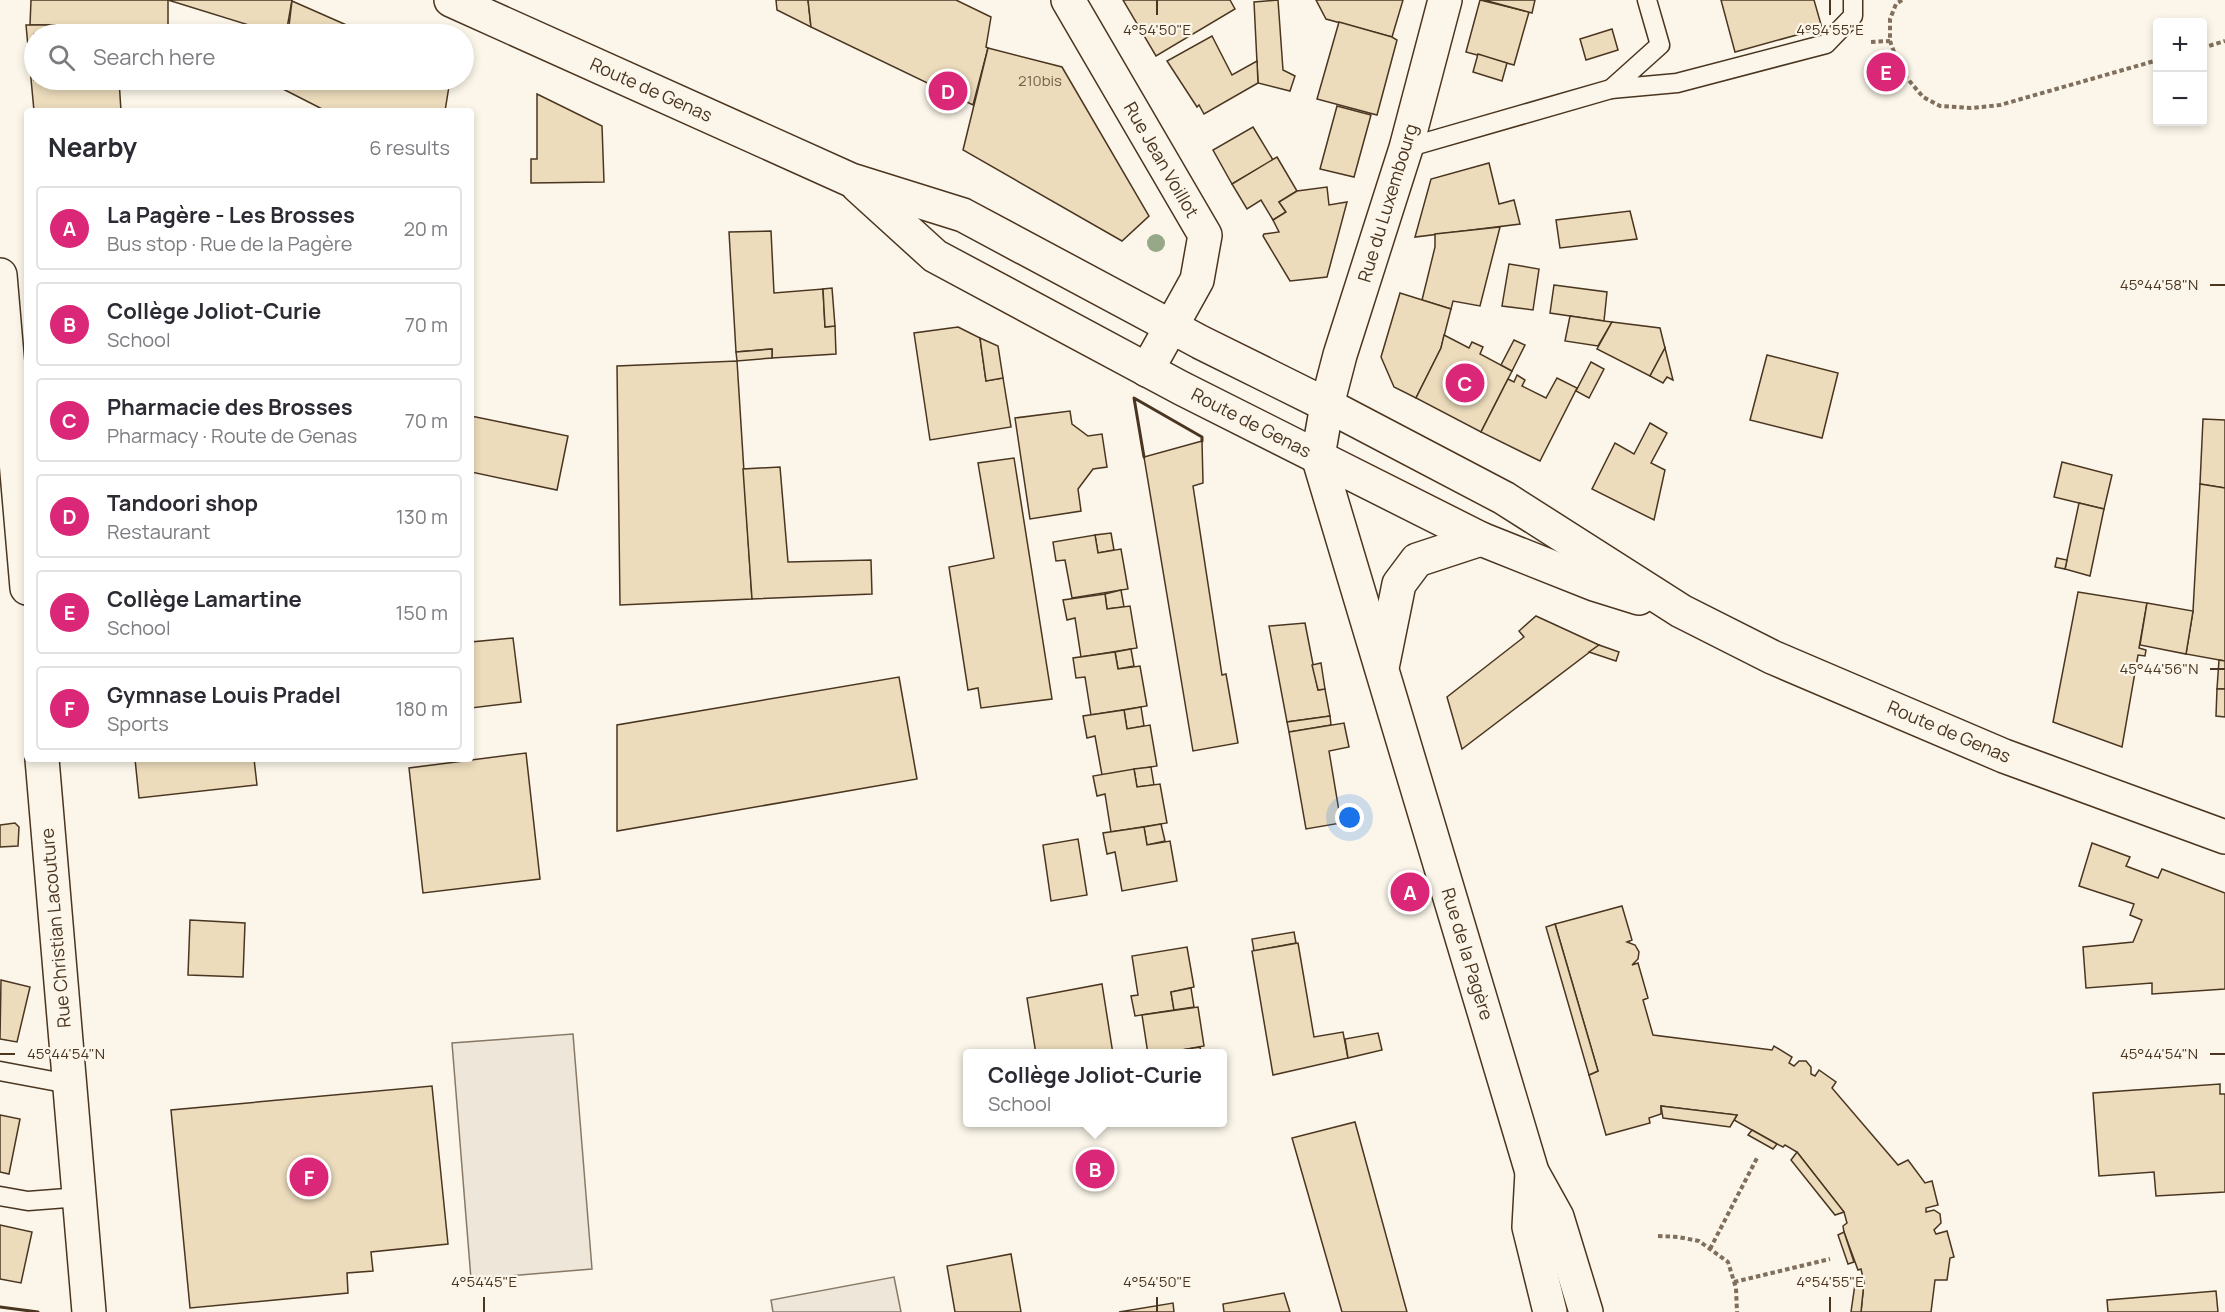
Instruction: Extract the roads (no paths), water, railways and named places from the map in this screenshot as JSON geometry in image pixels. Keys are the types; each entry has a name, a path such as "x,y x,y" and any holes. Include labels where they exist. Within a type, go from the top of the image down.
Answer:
{"street":[{"name":"Route de Genas","path":"451,0 851,180 963,215 1504,498 1681,611 1772,657 2004,756 2225,837"},
{"name":"Rue Jean Voillot","path":"1068,0 1205,235 1197,280 1147,370"},
{"name":"Rue du Luxembourg","path":"1327,405 1340,355 1406,148 1445,0"},
{"name":"Route de Genas","path":"851,180 935,256 1147,370 1481,539 1594,584 1681,611"},
{"path":"0,275 24,553"},
{"name":"Rue de la Pagère","path":"1327,405 1318,456 1532,1172 1557,1217 1586,1312"},
{"name":"Rue de la Pagère","path":"1382,668 1399,584 1417,560 1481,539"},
{"name":"Rue Christian Lacouture","path":"42,762 89,1312"},
{"name":"Rue de la Pagère","path":"1532,1172 1529,1227 1550,1312"}],"lane":[{"path":"1611,89 1660,45 1647,0"},
{"path":"1406,148 1611,89 1677,83 1826,44 1853,16 1853,0"},
{"path":"0,1071 69,1084"},
{"path":"0,1196 28,1201 80,1197"}],"place":[{"name":"Collège Lamartine","path":"1886,72"},
{"name":"Tandoori shop","path":"948,91"},
{"name":"Pharmacie des Brosses","path":"1465,383"},
{"name":"La Pagère - Les Brosses","path":"1410,892"},
{"name":"Collège Joliot-Curie","path":"1095,1169"},
{"name":"Gymnase Louis Pradel","path":"309,1177"}]}
